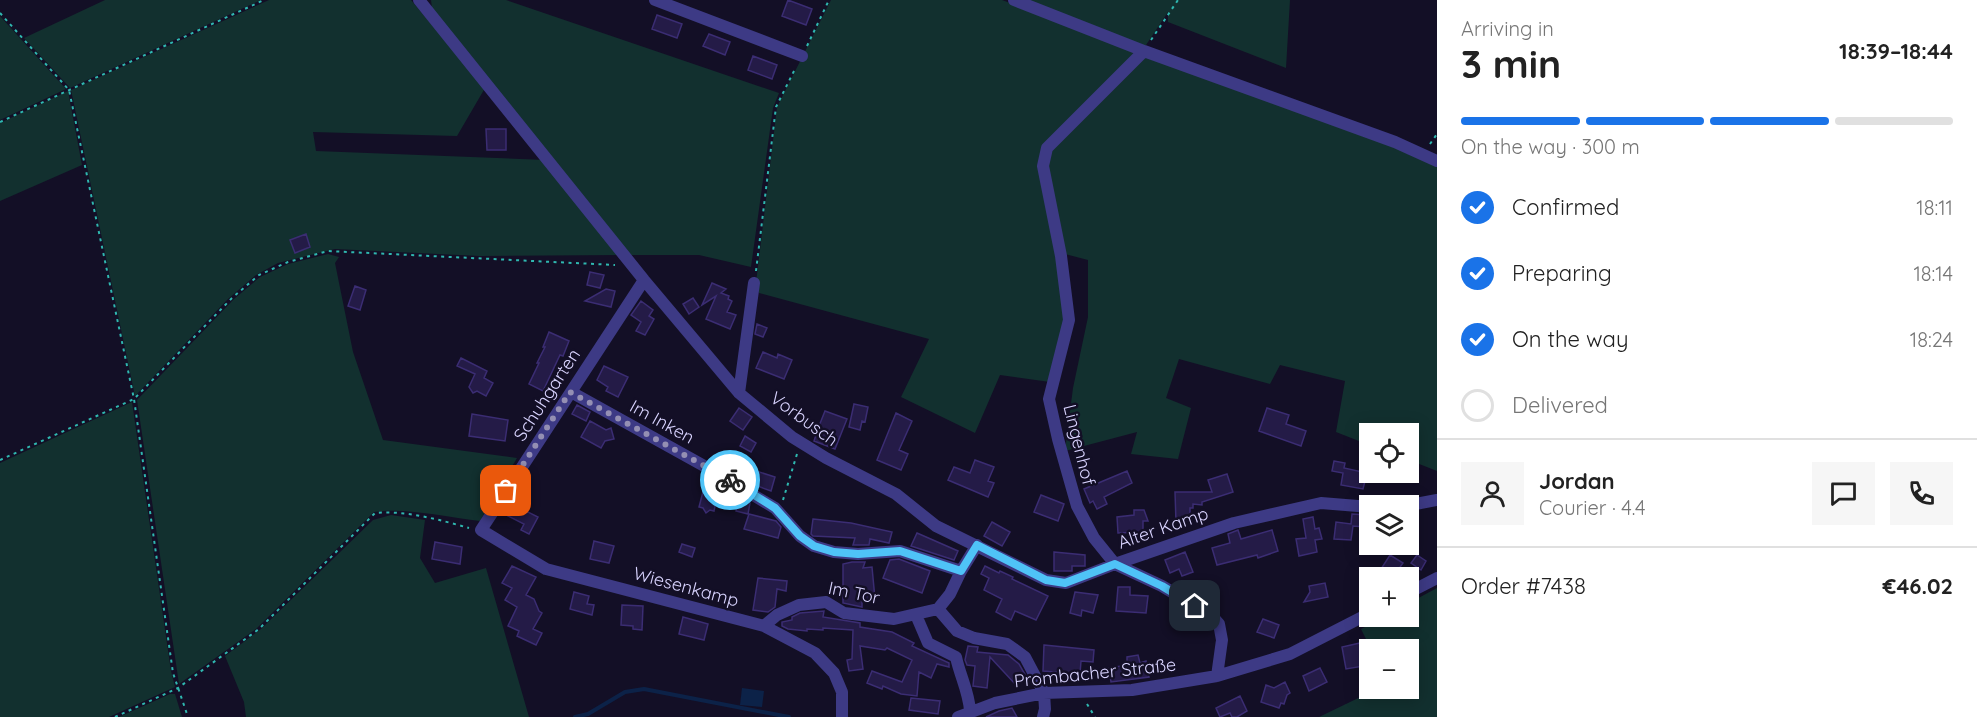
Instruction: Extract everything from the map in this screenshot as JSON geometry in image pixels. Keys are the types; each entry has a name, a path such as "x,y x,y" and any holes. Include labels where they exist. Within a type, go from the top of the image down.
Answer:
{"street":[{"name":"Vorbusch","path":"419,0 644,280 739,393 800,443 896,494 936,526 977,545"},
{"path":"655,0 802,56"},
{"path":"1014,0 1144,51 1395,142 1437,161"},
{"name":"Lingenhof","path":"1144,51 1047,148 1043,166 1061,256 1069,320 1049,399 1077,506 1094,538 1115,564 1162,586 1212,616 1219,624 1222,640 1217,676"},
{"name":"Schuhgarten","path":"481,530 644,280"},
{"path":"739,393 754,283"},
{"name":"Im Inken","path":"570,392 715,472 779,512 800,536 814,546 834,552 858,554 900,551 961,571"},
{"path":"1419,503 1437,500"},
{"name":"Alter Kamp","path":"977,545 1046,580 1065,583 1234,523 1321,503 1359,506"},
{"name":"Wiesenkamp","path":"481,530 546,568 764,626 815,653 834,673 842,692 842,717"},
{"path":"977,545 950,594 938,609 957,631 974,638 1007,644 1024,657 1044,693 1043,717"},
{"path":"1419,587 1437,578"},
{"name":"Im Tor","path":"764,626 777,615 799,605 826,602 844,613 894,619 938,609"},
{"path":"916,615 928,643 956,657 969,697 970,711"},
{"name":"Prombacher Straße","path":"958,717 995,703 1044,693 1132,690 1217,676 1290,654 1359,619"}],"path":[{"path":"0,122 264,0"},
{"path":"754,283 776,107 829,0"},
{"path":"1144,51 1178,0"},
{"path":"0,13 69,90 134,399 172,662 188,717"},
{"path":"0,460 134,399 232,298 259,275 288,262 328,251 633,265"},
{"path":"779,512 800,443"},
{"path":"115,717 178,688 259,629 375,513 386,512 434,519 481,530"}],"green space":[{"path":"105,0 261,0 70,88 24,38"},
{"path":"269,0 411,0 485,88 457,136 313,132 316,151 545,160 622,255 480,256 335,249 278,263 256,275 228,299 135,396 71,90"},
{"path":"431,0 506,0 779,93 773,108 751,267 699,255 630,255 432,8"},
{"path":"831,0 1002,0 1122,45 1133,52 1133,56 1045,148 1066,321 1050,382 1000,375 975,433 901,397 929,339 759,293 756,283 777,107"},
{"path":"1020,0 1290,0 1286,68 1168,22 1168,12 1144,48"},
{"path":"0,16 66,89 0,120"},
{"path":"1145,56 1395,145 1437,165 1437,471 1419,464 1419,423 1359,423 1359,441 1336,432 1345,381 1280,365 1270,384 1179,359 1166,398 1191,408 1178,459 1131,454 1137,432 1065,451 1073,388 1088,317 1088,260 1065,254 1045,167 1051,149"},
{"path":"68,91 82,165 0,201 0,123"},
{"path":"328,254 339,257 335,263 353,352 383,440 517,458 480,521 412,512 374,512 256,629 179,684 137,400 234,299 260,277 288,264"},
{"path":"132,402 175,687 109,717 0,717 0,463"},
{"path":"391,515 425,520 420,558 435,583 486,568 529,717 246,717 244,702 225,656 261,629 373,520"},
{"path":"1437,588 1437,717 1319,717 1359,698 1419,699 1419,639 1366,639 1361,629 1365,627 1419,627 1419,598"},
{"path":"170,694 175,694 182,717 119,717"}],"water":[{"path":"742,688 764,691 762,707 740,705"}],"building":[{"path":"788,0 812,9 806,25 782,16"},
{"path":"657,15 682,24 677,38 652,29"},
{"path":"709,34 730,42 725,55 703,46"},
{"path":"753,56 777,65 772,79 748,70"},
{"path":"486,129 506,129 506,150 487,150"},
{"path":"306,234 310,247 295,253 290,240"},
{"path":"590,272 604,275 600,288 587,285"},
{"path":"712,283 726,289 721,293 729,296 728,299 732,301 727,312 736,315 730,329 706,319 716,296 702,305"},
{"path":"355,286 366,290 360,310 348,306"},
{"path":"606,289 615,291 611,307 585,301"},
{"path":"693,298 699,307 689,314 683,304"},
{"path":"641,301 653,310 649,316 654,319 645,335 636,331 641,322 631,315"},
{"path":"757,324 767,328 763,337 755,334"},
{"path":"549,332 569,341 543,391 529,384"},
{"path":"763,352 777,358 778,354 792,360 784,379 756,368"},
{"path":"461,358 487,371 484,378 493,383 486,396 477,391 473,393 469,387 475,374 457,366"},
{"path":"604,366 628,377 618,397 606,391 608,387 597,380"},
{"path":"854,404 868,407 865,422 862,421 860,430 849,427"},
{"path":"577,405 590,412 586,421 572,414"},
{"path":"739,408 752,417 743,430 730,421"},
{"path":"1267,408 1289,415 1286,424 1306,431 1301,446 1259,431"},
{"path":"825,411 847,419 835,449 814,441 816,435 811,433 815,424 819,426"},
{"path":"896,413 912,421 899,450 908,454 901,470 877,460"},
{"path":"472,414 508,420 505,441 469,436"},
{"path":"590,421 606,430 611,428 614,439 605,441 601,448 581,437"},
{"path":"745,436 756,443 751,452 740,446"},
{"path":"975,460 994,467 988,481 994,483 988,497 948,480 954,467 970,473"},
{"path":"1334,461 1345,463 1344,468 1359,471 1359,483 1364,483 1363,489 1341,485 1343,473 1332,471"},
{"path":"756,471 775,477 771,491 752,484"},
{"path":"1127,471 1132,483 1104,497 1107,504 1097,509 1093,501 1090,503 1084,489"},
{"path":"1227,474 1233,492 1202,502 1202,505 1193,504 1193,508 1190,508 1190,521 1176,522 1175,492 1212,492 1208,480"},
{"path":"704,488 718,492 714,511 710,510 706,513 703,508 699,507"},
{"path":"1041,495 1064,504 1058,521 1034,512"},
{"path":"740,498 750,503 748,514 736,511"},
{"path":"514,505 538,517 529,534 521,530 524,524 508,516"},
{"path":"1134,510 1144,510 1148,521 1143,521 1143,532 1118,533 1117,517 1134,515"},
{"path":"749,514 776,521 781,527 778,538 744,529"},
{"path":"1352,514 1359,514 1359,526 1353,526 1351,540 1334,539 1336,522 1351,524"},
{"path":"1313,517 1315,529 1319,528 1322,539 1315,540 1317,552 1299,556 1296,539 1306,538 1303,519"},
{"path":"813,519 851,523 892,532 889,543 870,539 869,545 853,545 855,538 813,536 811,534"},
{"path":"992,522 1010,532 1002,546 984,536"},
{"path":"1238,530 1241,539 1272,530 1278,551 1258,558 1257,555 1217,565 1212,548 1230,543 1228,534"},
{"path":"917,533 958,551 954,560 911,546"},
{"path":"594,541 614,546 609,563 590,559"},
{"path":"435,542 462,547 460,564 432,559"},
{"path":"682,544 695,548 692,557 679,552"},
{"path":"1054,552 1085,555 1085,566 1072,566 1072,571 1054,571"},
{"path":"1185,552 1193,572 1182,576 1179,569 1170,573 1165,560"},
{"path":"1390,555 1403,563 1400,567 1382,567"},
{"path":"1417,555 1426,561 1421,570 1411,563"},
{"path":"899,559 930,571 922,593 883,578 890,560"},
{"path":"865,562 863,568 872,567 875,599 862,599 862,607 843,603 843,564"},
{"path":"512,566 536,577 526,595 534,599 542,613 533,629 542,633 536,645 517,636 519,631 508,626 517,607 505,600 512,588 502,583"},
{"path":"985,566 1013,577 1012,579 1048,596 1036,620 1015,611 1011,620 996,612 1002,599 984,590 989,578 981,574"},
{"path":"758,578 787,581 786,591 777,589 775,607 768,612 753,610"},
{"path":"1325,583 1328,597 1304,602 1310,592 1309,586"},
{"path":"1118,587 1130,587 1130,595 1148,596 1146,613 1116,611"},
{"path":"574,592 589,596 587,604 594,605 592,615 570,609"},
{"path":"1075,592 1098,595 1093,613 1082,610 1081,616 1070,613"},
{"path":"622,605 643,606 642,630 633,629 633,626 621,625"},
{"path":"824,611 823,617 860,623 860,627 892,632 914,643 912,646 949,663 949,667 937,664 931,678 919,672 917,696 901,694 883,686 882,689 867,683 872,671 902,682 912,660 887,648 885,650 860,646 863,669 849,671 847,660 852,659 853,630 823,628 823,630 807,629 807,631 782,626 782,622 792,620 792,617 800,613"},
{"path":"683,617 708,624 704,640 679,634"},
{"path":"1263,619 1279,625 1274,638 1257,632"},
{"path":"1359,643 1359,667 1346,669 1342,647"},
{"path":"1044,645 1094,650 1093,662 1081,661 1080,674 1043,671"},
{"path":"968,646 978,647 977,652 1008,655 1019,664 1026,676 1016,685 990,657 987,688 973,686 975,666 967,665 965,660"},
{"path":"1138,655 1140,663 1146,661 1149,677 1111,682 1109,668 1127,665 1127,657"},
{"path":"1320,668 1327,682 1309,691 1303,676"},
{"path":"1285,682 1290,693 1284,704 1281,703 1279,708 1261,702 1266,685 1274,688"},
{"path":"1240,696 1247,711 1237,717 1232,717 1230,713 1220,717 1216,708"},
{"path":"911,698 940,701 938,714 909,710"},
{"path":"1012,708 1017,717 986,717 999,711"}],"waterway":[{"path":"575,717 588,714 625,692 644,689 789,717"}],"way so far":[{"path":"506,491 570,392 730,480"}],"route":[{"path":"730,480 775,508 800,536 814,546 834,552 858,554 900,551 961,571 977,545 1046,580 1065,583 1115,564 1162,586 1195,606"}]}
